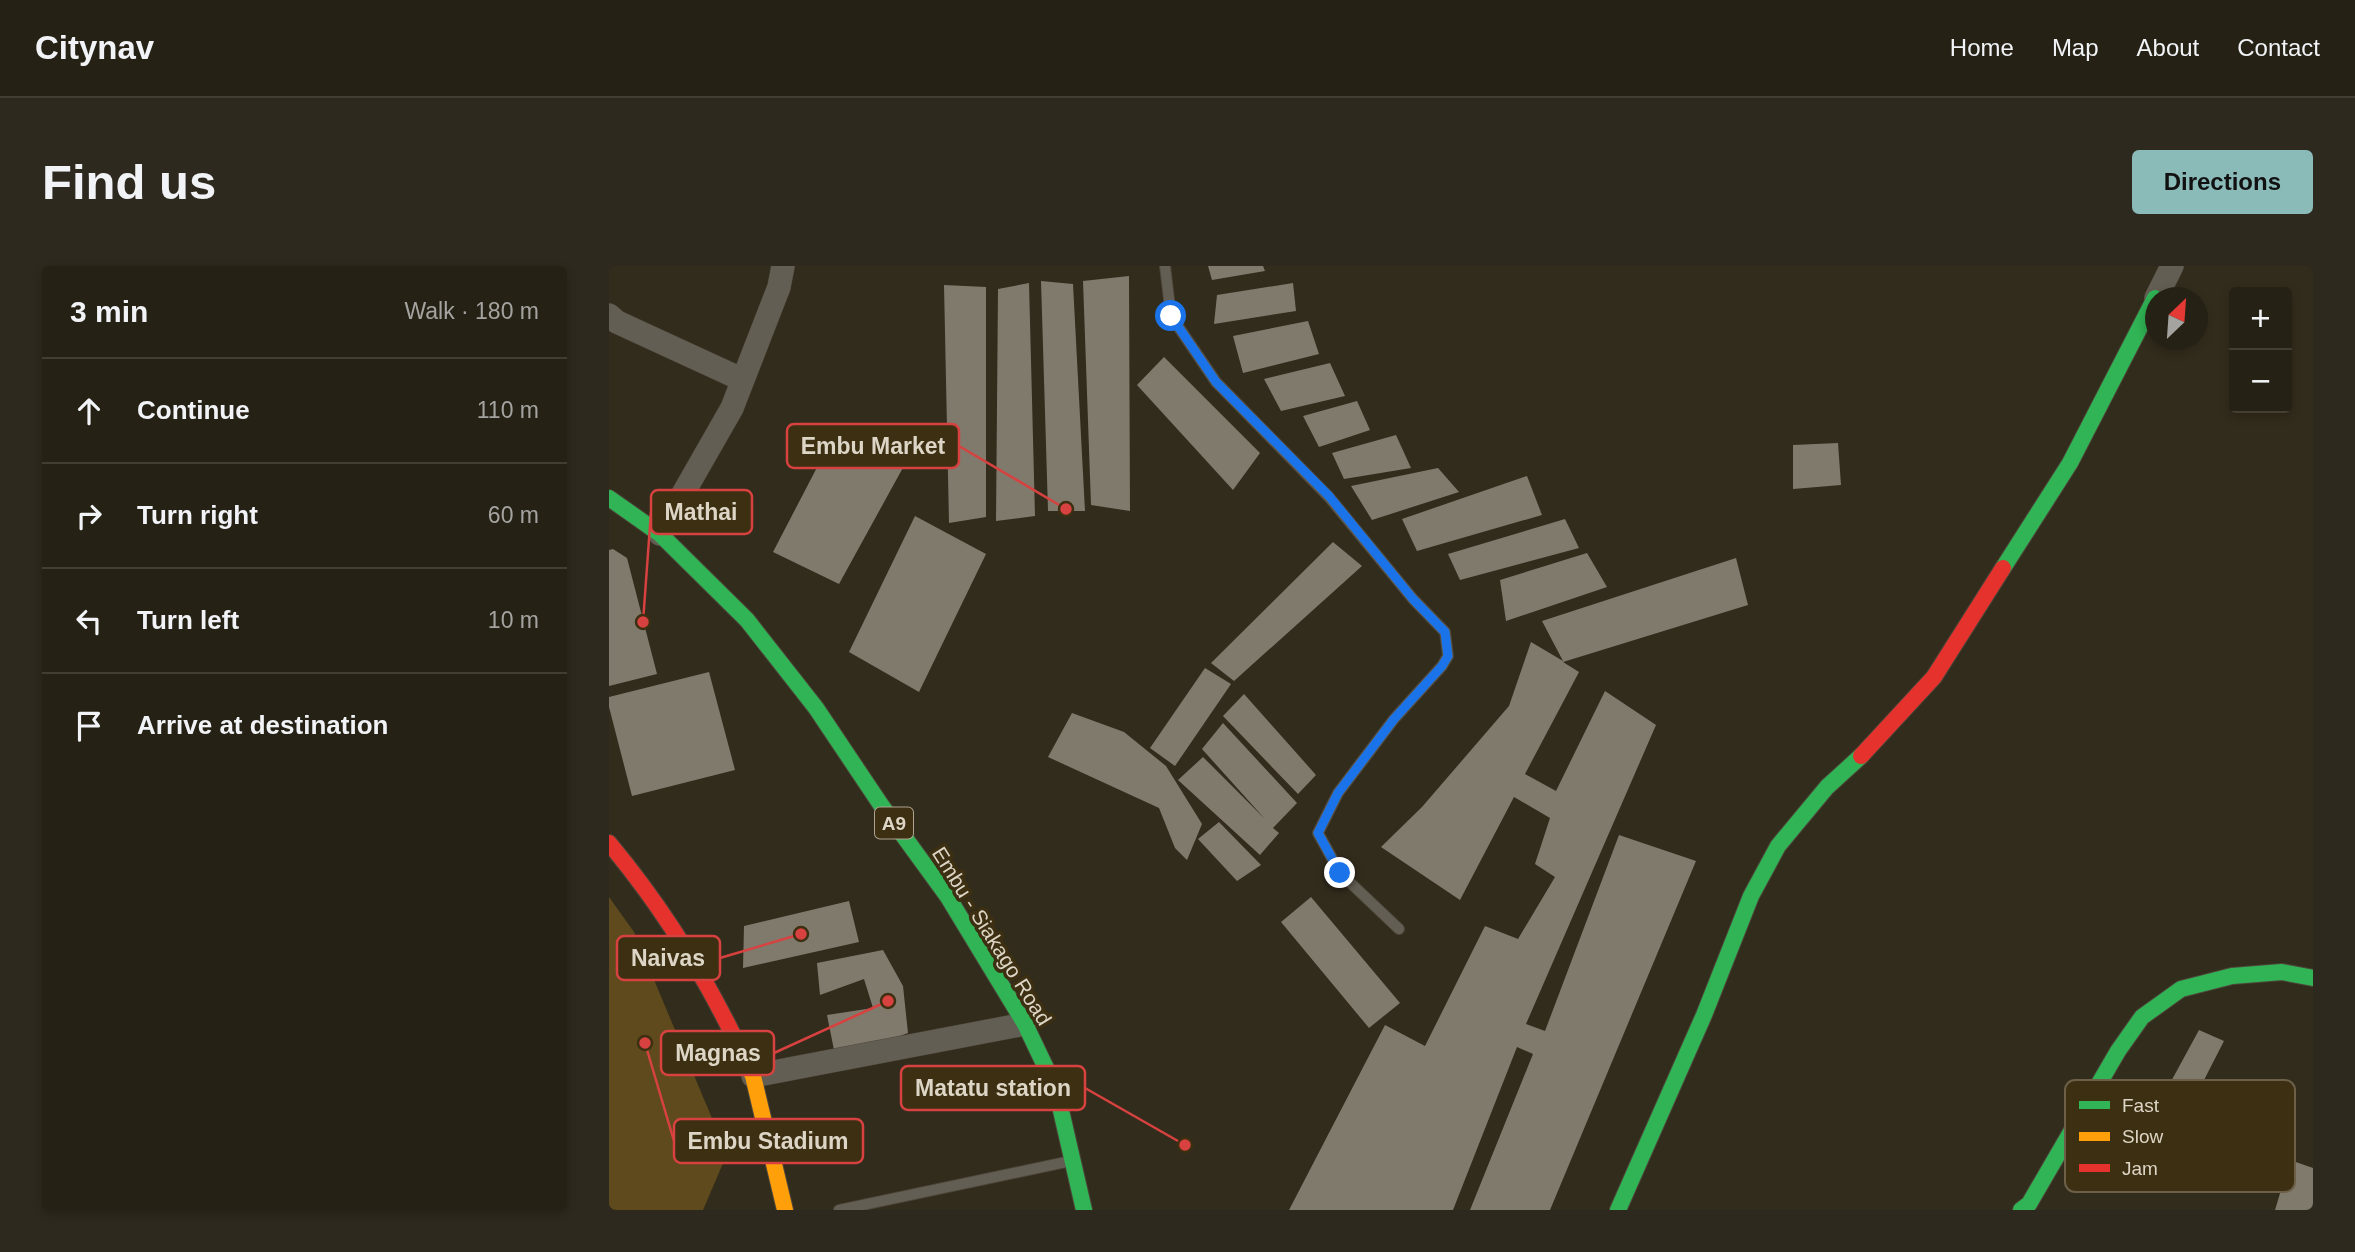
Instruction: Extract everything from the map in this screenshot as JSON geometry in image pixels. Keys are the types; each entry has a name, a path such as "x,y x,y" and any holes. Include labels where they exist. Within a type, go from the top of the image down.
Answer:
{"main road":[{"path":"1618,1210 1704,1015 1751,896 1778,846 1827,787 1877,741 1934,677 2070,463 2145,319"},
{"name":"Embu - Siakago Road","path":"609,498 660,534 747,620 815,708 948,897 1025,1024 1056,1089 1084,1210"},
{"path":"609,842 636,875 713,993 753,1076 785,1210"},
{"path":"2102,1080 2142,1017 2181,989 2232,976 2282,972 2313,978"},
{"path":"2021,1210 2029,1204 2065,1143"}],"street":[{"path":"660,534 732,408 779,287 783,266"},
{"path":"2162,287 2172,266"},
{"path":"609,315 617,322 743,380"},
{"path":"753,1076 1025,1024"}],"lane":[{"path":"1165,266 1171,316 1216,382 1329,496 1413,599 1445,632 1448,656 1442,666 1394,719 1338,793 1318,833 1340,873 1399,929"},
{"path":"839,1210 1072,1161"}],"shaded area":[{"path":"609,897 634,932 727,1154 703,1210 609,1210"}],"building":[{"path":"1208,266 1263,266 1265,271 1212,280"},
{"path":"1129,276 1130,511 1091,505 1083,281"},
{"path":"1041,281 1073,284 1085,511 1048,511"},
{"path":"1029,283 1035,516 996,521 998,289"},
{"path":"1293,283 1296,311 1214,324 1217,295"},
{"path":"944,285 986,287 986,517 949,523"},
{"path":"1308,321 1319,354 1243,373 1233,336"},
{"path":"1164,357 1260,453 1233,490 1137,385"},
{"path":"1330,363 1345,396 1281,411 1264,379"},
{"path":"1357,401 1370,430 1319,447 1303,416"},
{"path":"837,429 905,464 839,584 773,552"},
{"path":"1396,435 1411,468 1344,479 1332,453"},
{"path":"1838,443 1841,485 1793,489 1793,445"},
{"path":"1438,468 1459,492 1372,520 1351,486"},
{"path":"1527,476 1542,515 1417,551 1402,519"},
{"path":"915,516 986,554 919,692 849,652"},
{"path":"1565,519 1579,548 1460,580 1448,554"},
{"path":"1333,542 1362,566 1234,681 1211,663"},
{"path":"613,549 627,558 657,674 609,686 609,550"},
{"path":"1587,553 1607,587 1506,621 1500,580"},
{"path":"1736,558 1748,605 1563,662 1579,672 1525,774 1556,791 1605,691 1656,725 1526,1024 1545,1031 1619,835 1696,861 1550,1210 1470,1210 1533,1054 1517,1047 1453,1210 1289,1210 1385,1025 1425,1046 1485,926 1518,939 1555,877 1535,864 1550,818 1514,797 1460,900 1381,847 1422,807 1509,706 1531,642 1563,661 1542,621"},
{"path":"1205,668 1231,684 1175,766 1150,748"},
{"path":"709,672 735,770 632,796 609,707 609,697"},
{"path":"1244,694 1316,775 1298,794 1223,716"},
{"path":"1072,713 1124,732 1166,766 1202,824 1187,860 1175,848 1159,808 1048,757"},
{"path":"1223,723 1297,803 1273,828 1279,833 1260,855 1178,780 1203,757 1265,819 1202,749"},
{"path":"1219,822 1261,865 1237,881 1198,839"},
{"path":"1311,897 1400,1003 1369,1028 1281,922"},
{"path":"849,901 859,942 743,968 744,926"},
{"path":"883,950 903,986 908,1033 836,1060 827,1015 873,1008 864,979 820,995 817,963"},
{"path":"2199,1030 2224,1041 2204,1080 2172,1080"},
{"path":"2295,1162 2313,1168 2313,1210 2275,1210 2280,1192 2295,1192"}],"traffic: fast":[{"path":"2003,568 2070,463 2145,317"},
{"path":"609,498 660,534 747,620 816,708 881,805 948,897 1025,1024 1056,1089 1084,1210"},
{"path":"1618,1210 1704,1015 1751,896 1778,846 1827,787 1861,756"},
{"path":"2101,1080 2142,1017 2181,989 2232,976 2282,972 2313,978"},
{"path":"2021,1210 2029,1204 2065,1142"}],"traffic: slow":[{"path":"735,1039 753,1076 785,1210"}],"traffic: jam":[{"path":"1861,756 1934,677 2003,568"},
{"path":"609,843 678,937 735,1039"}],"place":[{"name":"Embu Market","path":"1066,509"},
{"name":"Mathai","path":"643,622"},
{"name":"Naivas","path":"801,934"},
{"name":"Magnas","path":"888,1001"},
{"name":"Embu Stadium","path":"645,1043"},
{"name":"Matatu station","path":"1185,1145"}],"route":[{"path":"1171,316 1216,382 1329,496 1413,599 1445,632 1448,656 1442,666 1394,719 1338,793 1318,833 1340,873"}]}
